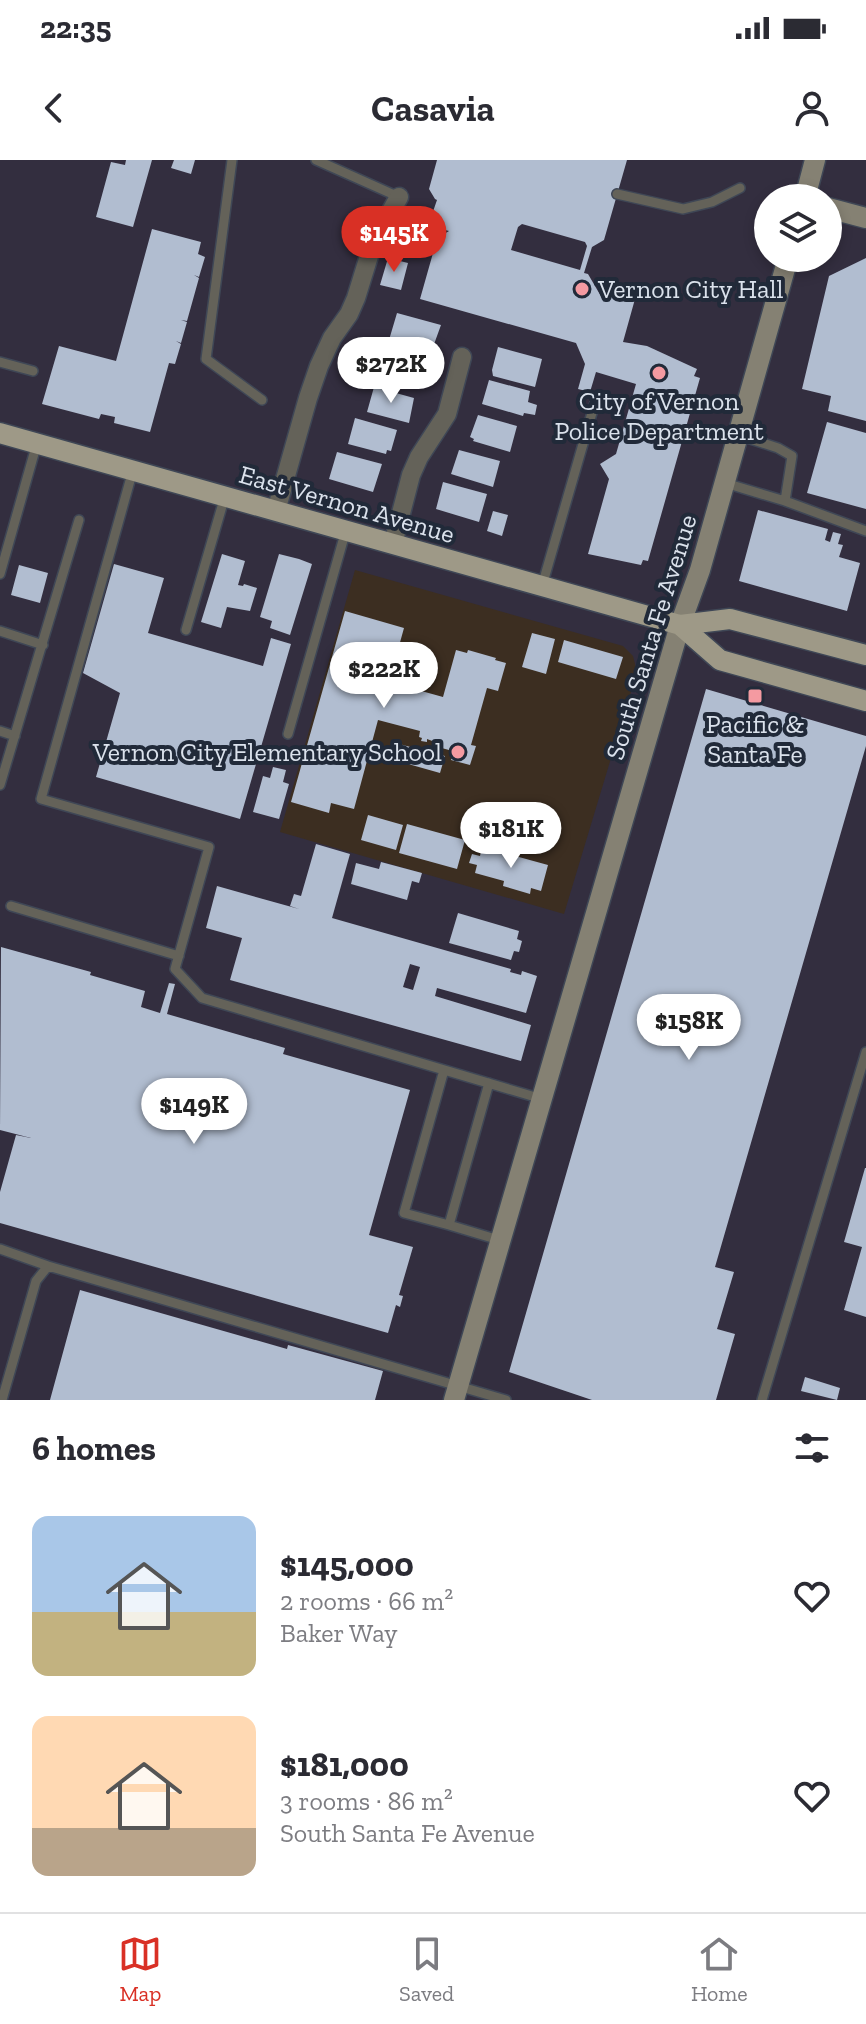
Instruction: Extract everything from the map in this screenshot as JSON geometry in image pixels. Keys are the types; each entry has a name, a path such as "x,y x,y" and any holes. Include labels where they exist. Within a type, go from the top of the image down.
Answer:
{"main road":[{"path":"809,184 815,160"},
{"path":"842,212 866,218"},
{"name":"South Santa Fe Avenue","path":"456,1393 680,625 700,570 784,272"},
{"name":"East Vernon Avenue","path":"0,433 680,625"},
{"path":"680,625 730,619 866,655"},
{"path":"680,625 720,660 866,701"}],"street":[{"path":"276,511 319,366 332,338 349,314 373,243 399,197"},
{"path":"393,544 411,475 447,414 462,357"}],"lane":[{"path":"232,160 206,359 262,400"},
{"path":"316,160 399,197"},
{"path":"617,194 683,209 712,202 740,188"},
{"path":"0,362 33,371"},
{"path":"542,586 596,399"},
{"path":"738,435 792,456 785,501"},
{"path":"0,574 37,443"},
{"path":"133,470 41,799 209,847 175,969 202,998 542,1099"},
{"path":"725,483 866,531"},
{"path":"186,630 225,496"},
{"path":"0,785 79,520"},
{"path":"288,734 346,530"},
{"path":"0,631 43,645"},
{"path":"0,731 15,736"},
{"path":"11,906 179,956"},
{"path":"762,1400 866,1052"},
{"path":"444,1070 404,1213 501,1240"},
{"path":"449,1225 489,1083"},
{"path":"0,1249 456,1393 506,1400"},
{"path":"2,1400 36,1281 48,1266"}],"shaded area":[{"path":"0,160 866,160 866,1400 0,1400"},
{"name":"Vernon City Elementary School","path":"355,570 623,646 633,656 637,672 564,914 280,832"}],"building":[{"path":"126,160 152,160 133,227 96,217 111,162 125,165"},
{"path":"174,160 195,160 191,174 171,168"},
{"path":"437,160 627,160 604,240 592,247 584,273 588,274 602,298 611,292 635,299 623,342 647,346 697,369 694,376 700,378 648,561 643,560 641,565 588,554 609,479 600,464 616,454 636,384 596,372 590,392 578,389 585,364 576,343 420,299 434,240 449,231 428,226 437,200 429,189","holes":["522,224 585,242 587,246 580,270 511,250 518,227"]},
{"path":"152,229 201,242 198,254 205,257 199,277 194,275 199,278 187,321 181,320 187,322 181,343 176,341 181,344 175,364 169,363 150,432 114,423 115,417 101,414 99,419 42,404 59,346 116,361"},
{"path":"388,258 408,263 401,290 380,285"},
{"path":"866,258 866,421 828,411 831,396 802,389 829,276"},
{"path":"397,313 441,325 433,347 428,346 427,351 389,340"},
{"path":"498,347 542,359 535,387 493,376"},
{"path":"388,352 430,363 423,388 382,377"},
{"path":"489,380 530,391 528,402 537,405 535,415 524,413 523,416 482,404"},
{"path":"374,387 414,398 409,423 367,412"},
{"path":"478,415 517,426 510,452 473,441 470,437"},
{"path":"355,418 397,430 391,451 387,450 386,454 348,444"},
{"path":"827,422 866,433 866,509 807,493"},
{"path":"459,450 500,461 493,487 451,474"},
{"path":"337,452 382,464 373,492 329,479"},
{"path":"443,482 487,494 479,522 436,509"},
{"path":"758,510 828,529 825,540 830,542 833,532 841,534 838,544 843,545 839,557 860,563 847,611 739,581"},
{"path":"493,511 508,515 502,536 487,531"},
{"path":"222,554 245,561 238,585 257,588 250,611 227,607 221,628 201,622"},
{"path":"279,554 312,564 290,635 270,628 272,621 260,617"},
{"path":"114,564 164,578 148,633 263,666 271,638 291,644 240,819 96,777 120,693 83,673"},
{"path":"19,565 48,573 40,603 11,595"},
{"path":"345,611 404,628 389,682 443,697 456,650 467,653 468,650 506,663 498,691 487,688 471,745 476,746 470,765 451,760 455,747 451,746 449,750 434,746 435,742 427,739 427,742 421,741 420,731 378,720 354,809 331,803 329,813 291,802"},
{"path":"532,633 555,639 546,674 522,667"},
{"path":"564,640 623,657 616,679 558,662"},
{"path":"706,689 866,736 866,746 715,1267 734,1272 717,1329 735,1334 716,1400 592,1400 509,1372"},
{"path":"399,744 445,756 440,773 394,760"},
{"path":"273,767 286,770 283,782 289,784 279,819 253,812 263,776 270,778"},
{"path":"368,815 403,825 396,850 361,840"},
{"path":"407,824 465,840 457,869 399,853"},
{"path":"316,844 350,854 332,918 511,969 510,972 521,975 522,971 537,976 526,1013 437,988 435,996 531,1025 521,1061 230,980 242,938 206,928 217,886 299,909 290,906 294,894 301,896","holes":["410,964 420,967 413,990 403,987"]},
{"path":"482,847 548,865 541,891 531,888 530,894 503,886 504,881 475,873 477,865 469,863 472,854 480,856"},
{"path":"381,862 422,873 419,883 412,881 407,900 351,884 356,863 379,869"},
{"path":"458,913 519,931 517,939 522,941 519,952 514,951 511,960 449,943"},
{"path":"1,947 145,991 141,1007 160,1013 169,983 175,984 167,1014 285,1048 283,1054 410,1090 369,1235 413,1247 399,1295 403,1296 400,1307 396,1305 388,1333 0,1223 0,1192 16,1135 31,1138 0,1130"},
{"path":"865,1168 866,1317 844,1310 862,1247 844,1242"},
{"path":"80,1290 287,1349 288,1345 383,1371 375,1400 50,1400"},
{"path":"805,1377 840,1388 837,1400 801,1391"}],"place":[{"name":"Vernon City Hall","path":"582,289"},
{"name":"City of Vernon Police Department","path":"659,373"},
{"name":"Pacific & Santa Fe","path":"755,696"},
{"name":"Vernon City Elementary School","path":"458,752"}]}
